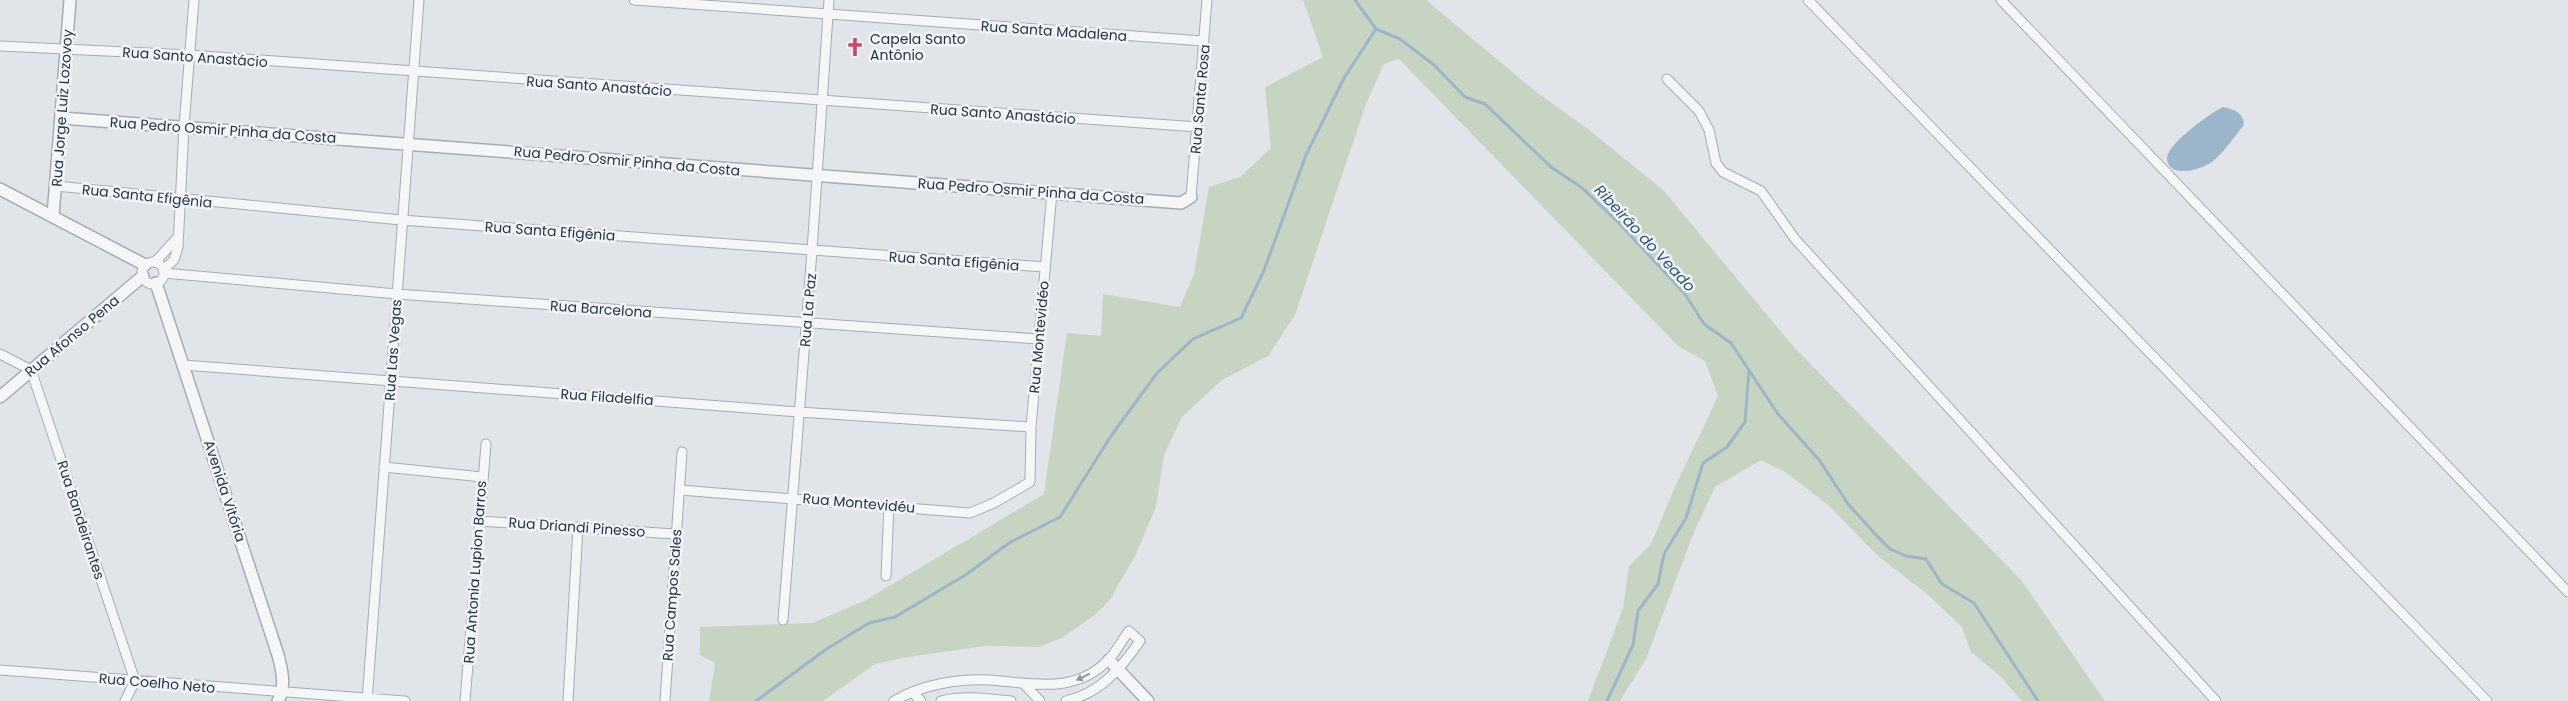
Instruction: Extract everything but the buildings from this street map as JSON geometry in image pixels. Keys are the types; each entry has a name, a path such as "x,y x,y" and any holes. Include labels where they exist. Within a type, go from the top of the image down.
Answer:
{"street":[{"name":"Rua Jorge Luiz Lozovoy","path":"53,216 70,0"},
{"path":"178,237 148,268 147,281 156,283 162,278 164,271 174,260 178,247 184,126 194,0"},
{"name":"Rua Las Vegas","path":"367,700 401,220 419,0"},
{"name":"Rua Santa Madalena","path":"634,0 1204,42"},
{"name":"Rua La Paz","path":"783,620 818,176 829,0"},
{"name":"Rua Santa Rosa","path":"1191,197 1207,0"},
{"path":"1808,0 2487,701"},
{"path":"2001,0 2568,592"},
{"name":"Rua Santo Anastácio","path":"0,46 190,55 414,73 1198,127"},
{"path":"1666,79 1699,111 1709,130 1716,163 1723,172 1761,191 1796,239 2216,701"},
{"name":"Rua Pedro Osmir Pinha da Costa","path":"61,118 1180,203 1191,197"},
{"name":"Rua Santa Efigênia","path":"56,186 181,200 401,220 1045,267"},
{"path":"0,189 148,268 164,271"},
{"name":"Rua Montevidéo","path":"1030,482 1032,427 1052,192"},
{"name":"Rua Afonso Pena","path":"0,396 148,268"},
{"name":"Rua Barcelona","path":"164,271 397,294 1039,339"},
{"name":"Avenida Vitória","path":"156,283 278,655 282,671 280,697"},
{"path":"0,354 31,370"},
{"name":"Rua Filadelfia","path":"183,365 799,412 1032,427"},
{"name":"Rua Bandeirantes","path":"31,370 135,681"},
{"name":"Rua Antonia Lupion Barros","path":"465,701 486,444"},
{"name":"Rua Campos Sales","path":"665,701 682,452"},
{"path":"384,467 482,477"},
{"name":"Rua Montevidéu","path":"680,490 793,497 970,513 994,503 1030,482"},
{"path":"886,576 889,506"},
{"name":"Rua Driandi Pinesso","path":"479,521 675,534"},
{"path":"568,701 578,527"},
{"path":"896,700 936,684 962,681 989,680 1050,685 1071,682 1088,674 1109,660 1128,631 1140,640 1120,671 1086,693 1066,701"},
{"path":"1109,660 1148,701"},
{"name":"Rua Coelho Neto","path":"0,670 135,681 280,697 404,701"},
{"path":"125,701 135,681"},
{"path":"1024,684 1040,701"},
{"path":"912,692 921,701"},
{"path":"941,701 951,698 983,698 1011,701"}],"green space":[{"path":"1303,0 1426,0 1539,94 1592,132 1664,191 1793,346 2021,580 2105,701 2022,701 2000,676 1971,652 1962,627 1926,593 1879,557 1828,505 1785,472 1761,460 1715,487 1694,532 1646,659 1620,701 1588,701 1623,608 1629,566 1651,544 1675,487 1718,396 1705,361 1678,346 1399,59 1384,64 1366,104 1295,315 1268,356 1222,380 1182,417 1164,455 1156,507 1136,554 1110,600 1096,614 1062,638 1039,647 985,646 908,657 875,664 823,701 709,701 715,663 700,655 700,627 812,623 864,601 1044,494 1067,333 1101,336 1103,294 1180,307 1194,274 1209,187 1240,177 1271,148 1265,87 1323,57"}],"water":[{"path":"2223,107 2238,112 2242,117 2244,125 2222,153 2209,164 2187,171 2174,169 2169,165 2167,159 2173,146 2199,122"}],"waterway":[{"name":"Ribeirão do Veado","path":"1355,0 1376,29 1400,39 1434,65 1465,97 1485,104 1551,167 1581,187 1619,223 1685,294 1704,324 1731,343 1778,414 1820,461 1848,504 1877,536 1890,549 1906,556 1926,559 1942,584 1974,603 2038,701"},
{"path":"756,701 825,650 869,623 895,617 967,574 1009,543 1060,517 1111,436 1157,373 1193,339 1241,318 1263,273 1306,155 1344,78 1376,29"},
{"path":"1607,701 1633,645 1638,611 1658,584 1664,554 1686,518 1703,463 1727,447 1745,422 1749,370"}],"place":[{"name":"Capela Santo Antônio","path":"855,47"}]}
